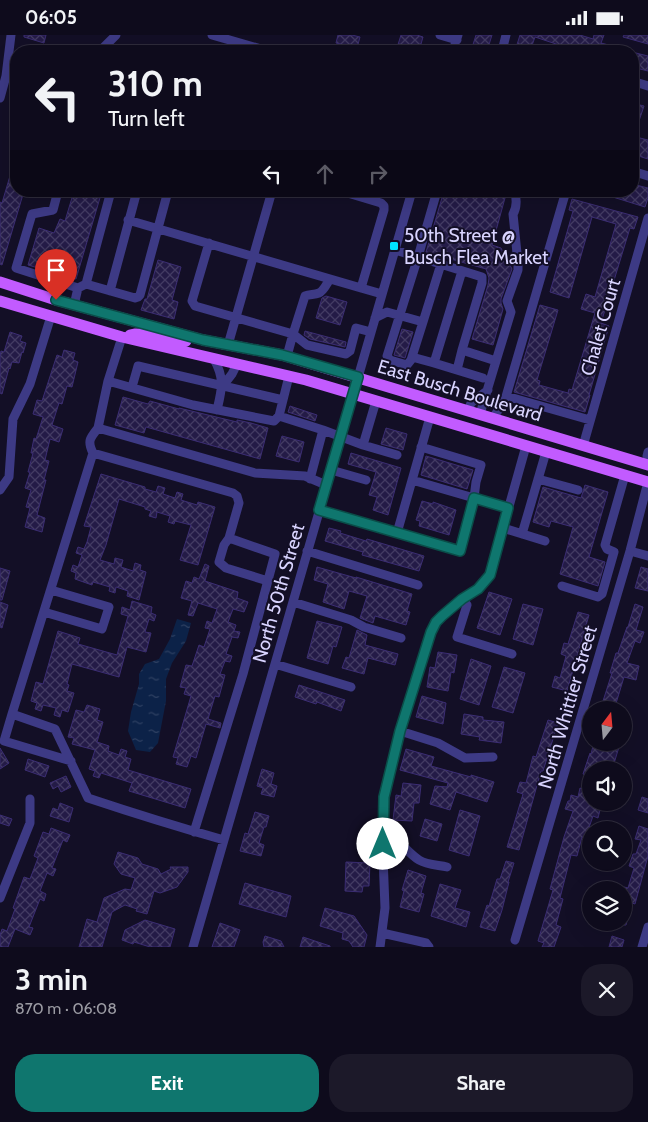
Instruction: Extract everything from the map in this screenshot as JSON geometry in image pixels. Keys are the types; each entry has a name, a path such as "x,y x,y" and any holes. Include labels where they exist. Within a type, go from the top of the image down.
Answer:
{"main road":[{"name":"East Busch Boulevard","path":"0,283 203,340 287,356 648,465"},
{"name":"East Busch Boulevard","path":"0,301 122,337 289,376 648,482"},
{"path":"122,337 138,333 178,341 203,340"}],"street":[{"path":"0,98 6,76 10,35"},
{"path":"106,45 116,35"},
{"path":"212,35 247,45"},
{"path":"440,35 457,38"},
{"path":"56,197 53,209 32,214 16,268 135,298 140,295 166,197"},
{"path":"74,305 82,286 109,197"},
{"path":"110,291 135,197"},
{"path":"228,345 270,197"},
{"path":"361,197 381,203 384,206 361,288"},
{"name":"North 50th Street","path":"193,947 410,197"},
{"path":"435,197 387,356 390,360 407,365 411,360 440,264"},
{"path":"480,415 510,312 507,301 518,270 513,214 515,210 515,197"},
{"path":"493,418 504,403 564,197"},
{"name":"Chalet Court","path":"583,446 648,218"},
{"path":"128,220 382,294"},
{"path":"209,243 192,301 193,304 293,334 307,345 346,354 350,351 356,328 371,332"},
{"path":"395,250 482,277 482,283 456,370"},
{"path":"434,363 462,271"},
{"path":"287,356 305,296 318,294 330,279"},
{"path":"375,318 388,312 423,322"},
{"path":"0,490 9,477 13,419 30,385 51,316"},
{"path":"70,761 4,741 92,453 89,445 91,436 98,428 108,381 122,337"},
{"path":"462,350 496,361"},
{"path":"412,357 483,378"},
{"path":"214,359 221,374 222,387 217,410"},
{"path":"222,387 238,364"},
{"path":"132,387 138,367 283,400"},
{"path":"108,381 193,405 274,421 279,416 289,376"},
{"path":"468,411 471,403 488,389"},
{"path":"506,396 590,420"},
{"path":"363,445 376,401"},
{"path":"279,416 397,455"},
{"path":"397,533 430,417"},
{"path":"98,428 255,473 305,476 326,485"},
{"path":"310,479 322,430"},
{"path":"380,947 385,908 384,797 400,731 431,632 436,622 462,599 478,589 490,575 526,446"},
{"path":"319,510 460,551 481,465 421,447"},
{"path":"522,534 546,452"},
{"path":"648,452 648,458"},
{"path":"92,453 233,493 239,503 230,538 224,545 220,563 226,568 268,581"},
{"path":"331,470 366,480"},
{"path":"625,475 605,545 607,549 614,552 648,556"},
{"path":"538,479 578,491"},
{"path":"412,480 508,508"},
{"name":"North Whittier Street","path":"515,940 629,554 648,482"},
{"path":"503,528 545,541"},
{"path":"194,832 243,674 276,553 230,538"},
{"path":"308,551 418,585"},
{"path":"562,586 600,596 614,552"},
{"path":"44,612 102,629 109,607 50,590"},
{"path":"462,599 467,605 457,637 512,654"},
{"path":"293,602 401,638"},
{"path":"275,665 351,687"},
{"path":"12,715 55,729 88,798 224,840"},
{"path":"400,731 438,743 465,758 493,757"},
{"path":"0,898 30,823 30,799"},
{"path":"384,833 397,839 423,862 447,867"},
{"path":"642,947 648,927"},
{"path":"382,933 426,943 429,947"}],"water":[{"path":"177,619 191,623 186,641 172,663 166,679 166,701 158,743 150,752 136,750 128,731 139,684 139,674 145,664 159,659 170,639"}],"building":[{"path":"24,35 46,35 44,43 24,37"},
{"path":"338,35 360,37 358,45 336,43"},
{"path":"401,35 423,37 421,45 398,45"},
{"path":"476,35 492,35 489,45 473,45"},
{"path":"520,35 580,35 593,39 594,35 604,35 601,43 609,45 559,45 535,37 532,45 517,45"},
{"path":"624,35 648,35 648,44 623,37"},
{"path":"639,54 648,56 648,71 639,69"},
{"path":"639,105 644,106 639,121"},
{"path":"639,138 648,140 648,159 639,156"},
{"path":"10,176 10,197 22,197 2,265 0,264 0,202 2,203"},
{"path":"639,186 648,188 648,198 645,207 613,197 639,197"},
{"path":"72,197 100,197 76,279 28,265 39,228 54,233 60,219 65,221"},
{"path":"442,197 505,198 492,245 501,248 512,269 501,299 503,309 493,345 472,339 488,285 489,278 486,269 426,252"},
{"path":"572,199 638,217 634,229 630,228 601,323 609,326 585,412 514,392 540,305 558,310 537,380 540,381 539,385 568,393 569,389 572,390 595,313 581,309 586,294 595,297 616,224 592,217 569,298 550,292 573,211 569,210"},
{"path":"158,260 181,267 172,300 178,302 174,319 141,310 145,299 147,299"},
{"path":"326,296 347,302 340,325 316,318 322,298"},
{"path":"402,329 413,332 405,358 394,355"},
{"path":"305,331 346,342 345,347 310,339 304,335"},
{"path":"10,332 22,336 20,341 26,343 19,363 12,362 9,368 2,394 0,393 0,356 1,351 4,352"},
{"path":"64,350 75,353 73,360 78,362 72,387 67,386 62,404 59,403 52,425 63,429 59,442 50,439 45,460 49,461 37,515 45,518 42,532 25,527 30,508 26,507 31,490 25,488 30,472 28,472 33,453 31,453 34,438 36,439 43,417 33,414 37,400 42,401 57,355 62,357"},
{"path":"123,397 148,404 150,401 268,428 260,459 146,427 144,433 115,425"},
{"path":"290,406 317,415 315,421 288,412"},
{"path":"386,428 407,434 403,450 381,444"},
{"path":"282,436 304,442 299,462 276,456"},
{"path":"351,453 401,468 388,515 373,510 377,497 369,495 376,472 348,464"},
{"path":"426,456 473,470 467,489 421,475"},
{"path":"101,474 156,492 158,486 165,488 163,494 175,498 177,492 183,494 181,500 197,505 198,502 215,507 198,565 180,560 191,525 175,521 174,524 168,522 170,516 157,512 156,518 149,516 151,511 145,509 145,507 119,499 100,560 114,564 115,558 123,560 121,567 133,571 135,563 141,565 140,570 146,572 139,600 127,596 128,591 116,587 115,593 109,591 110,587 93,582 92,585 75,579 76,573 71,571 73,565 78,567 82,555 76,553 78,547 84,549 87,542 91,527 84,526"},
{"path":"585,485 608,492 589,557 605,562 598,586 560,574 573,527 551,521 549,527 533,522 543,487 581,498"},
{"path":"422,501 433,504 433,502 456,510 449,535 419,526 420,521 416,520"},
{"path":"329,528 366,541 367,539 424,556 419,571 362,555 363,552 325,541"},
{"path":"205,564 209,566 205,581 238,592 237,598 248,602 244,612 233,609 228,622 236,625 234,631 240,632 238,638 232,637 226,654 232,656 230,662 225,661 220,674 225,675 219,697 215,696 208,719 221,723 220,728 206,724 196,758 191,756 187,767 176,764 178,758 173,757 191,696 184,694 186,688 180,687 186,665 192,666 199,645 204,647 210,629 205,628 207,621 212,623 217,609 198,603 193,616 188,615 192,601 181,598 186,581 192,583 194,577 199,579"},
{"path":"317,567 412,594 407,611 410,612 406,625 375,616 373,623 360,618 367,596 349,591 344,609 323,602 328,584 314,580"},
{"path":"641,567 648,569 648,591 635,588"},
{"path":"0,568 10,571 2,600 0,600"},
{"path":"489,592 512,599 500,635 477,628"},
{"path":"132,601 152,607 151,613 156,615 154,621 149,619 145,632 151,633 146,652 127,647 119,677 72,664 67,691 74,693 68,712 62,710 60,717 54,715 56,708 43,705 41,711 35,709 37,703 31,701 36,682 43,684 58,631 80,638 78,644 117,655 128,616 121,614 122,607 130,610"},
{"path":"0,602 8,605 2,628 0,627"},
{"path":"523,604 543,609 533,645 513,639"},
{"path":"635,604 643,607 636,630 644,632 640,643 635,641 627,663 639,666 636,680 624,677 617,701 603,701 616,653 618,653"},
{"path":"578,612 589,615 567,691 552,687 555,676 560,678 566,656 561,654 564,643 568,644"},
{"path":"317,621 342,627 336,647 333,646 328,664 307,658"},
{"path":"357,630 367,635 365,645 398,654 395,665 368,658 364,674 342,668 346,657 349,658"},
{"path":"438,652 457,655 454,673 451,672 448,691 427,687 430,667 435,668"},
{"path":"471,659 491,666 479,705 460,699"},
{"path":"504,667 525,673 513,713 492,707"},
{"path":"299,685 345,700 341,711 317,702 316,704 295,697"},
{"path":"422,696 446,703 443,724 416,717"},
{"path":"87,705 100,709 97,720 103,722 97,742 109,746 108,751 119,755 121,749 127,751 125,757 131,759 128,770 191,789 185,808 129,791 132,783 101,773 99,778 93,776 95,771 89,769 95,750 72,744 74,738 68,737 76,710 84,712"},
{"path":"464,714 483,717 483,720 504,722 501,743 479,740 480,737 461,734"},
{"path":"548,720 558,723 543,771 541,771 519,850 507,847 523,794 517,792 520,782 526,783 533,756 536,757"},
{"path":"0,748 9,763 0,769"},
{"path":"406,749 434,757 431,766 494,782 487,802 456,792 450,810 430,804 435,786 447,787 448,783 400,770"},
{"path":"592,751 618,751 615,761 587,761"},
{"path":"28,759 49,766 45,777 25,770"},
{"path":"262,769 274,773 271,784 277,786 274,797 261,794 263,788 257,786"},
{"path":"66,776 71,787 61,792 58,786 53,789 50,783"},
{"path":"403,783 421,785 419,803 414,803 412,821 393,820 396,795 401,796"},
{"path":"580,788 582,789 582,811 600,811 598,818 593,816 591,821 582,821 582,837 577,856 571,855 560,898 563,899 556,925 561,927 554,947 542,947 544,943 538,941 553,890 550,889 564,837 573,811 565,809 571,795 578,797"},
{"path":"642,797 648,799 648,813 638,810"},
{"path":"60,803 73,808 69,822 50,816 53,808 58,810"},
{"path":"460,810 480,816 469,856 449,850"},
{"path":"255,812 269,816 259,843 264,845 261,856 240,851 245,833 248,834"},
{"path":"0,815 12,819 9,826 0,823"},
{"path":"425,819 442,824 437,841 420,836"},
{"path":"639,826 648,829 648,856 635,904 632,903 632,881 630,881 634,868 632,867 632,857 633,854 636,854 641,840 635,839"},
{"path":"51,828 70,835 67,842 63,840 52,868 56,869 53,876 47,873 40,891 46,894 44,901 40,899 29,927 33,928 30,935 15,929 8,947 0,947 2,929 7,931 24,877 30,879 38,858 34,856 43,832 49,834"},
{"path":"118,852 138,858 142,864 158,869 161,874 171,869 170,867 188,867 188,872 177,887 160,893 154,891 147,914 125,905 112,912 102,947 79,947 87,919 97,922 104,898 125,889 131,890 135,878 121,874 114,864"},
{"path":"506,861 514,863 495,931 480,927 497,879 500,879"},
{"path":"346,862 370,863 369,886 363,886 362,892 345,891"},
{"path":"408,870 426,876 421,893 424,894 419,912 400,907 404,891 402,890"},
{"path":"245,883 291,896 286,917 239,904"},
{"path":"440,884 461,890 455,908 470,912 466,927 431,916"},
{"path":"325,908 354,916 367,935 364,947 353,947 349,941 342,939 343,933 320,926"},
{"path":"145,920 175,929 170,947 150,947 122,940 125,930"},
{"path":"220,923 240,930 234,947 212,947"},
{"path":"265,936 281,941 284,947 264,947"},
{"path":"612,936 624,940 622,947 609,947"},
{"path":"303,937 330,946 330,947 300,947"}],"place":[{"name":"50th Street @ Busch Flea Market","path":"394,246"}],"route":[{"path":"56,300 203,340 282,355 358,377 319,510 460,551 474,498 508,508 490,575 478,589 462,599 442,616 436,622 431,632 400,731 384,797 383,844"}]}
